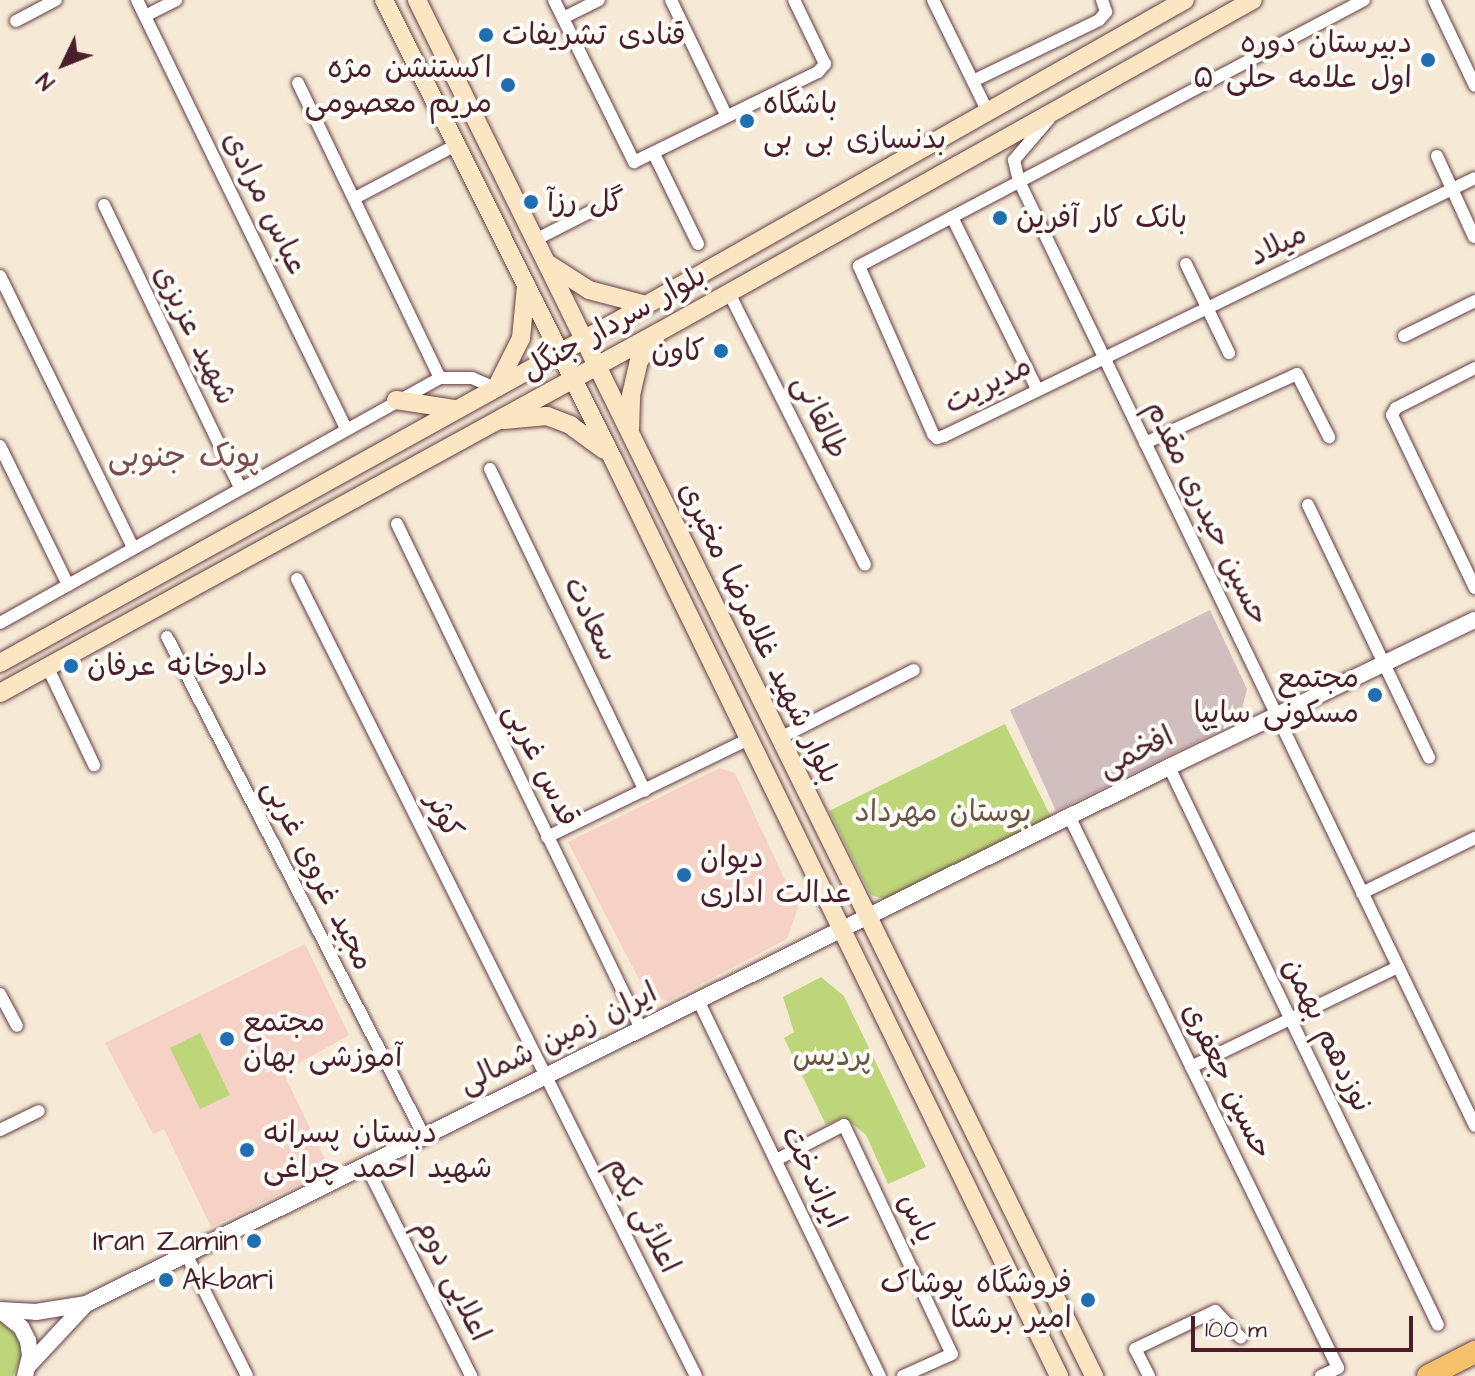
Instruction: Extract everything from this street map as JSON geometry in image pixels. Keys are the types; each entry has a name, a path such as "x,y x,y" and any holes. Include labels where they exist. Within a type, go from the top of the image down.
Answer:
{"highway":[{"path":"1428,1376 1475,1352"}],"main road":[{"name":"بلوار شهید غلامرضا مخبری","path":"384,0 612,457 1059,1376"},
{"name":"بلوار شهید غلامرضا مخبری","path":"417,0 1094,1376"},
{"name":"بلوار سردار جنگل","path":"0,663 646,305 1185,0"},
{"name":"بلوار سردار جنگل","path":"0,693 659,332 1253,0"},
{"path":"547,263 589,290 646,305"},
{"path":"496,388 521,338 526,287"},
{"path":"630,432 631,395 639,361 659,332"},
{"path":"396,400 455,409"},
{"path":"493,422 547,416 590,437 612,457"}],"street":[{"path":"16,21 56,0"},
{"name":"عباس مرادی","path":"137,0 346,428"},
{"path":"145,16 176,0"},
{"path":"554,0 634,162 818,72 825,64 794,0"},
{"path":"563,18 599,0"},
{"path":"671,0 726,115"},
{"path":"933,0 987,110"},
{"path":"1037,389 952,217 1364,0"},
{"path":"1434,0 1475,86"},
{"path":"973,81 1099,20 1104,6"},
{"path":"298,83 440,378"},
{"path":"1019,181 1014,160 1058,108"},
{"path":"355,198 456,145"},
{"path":"654,154 698,244"},
{"path":"1437,156 1474,237"},
{"name":"میلاد","path":"1104,358 1475,178"},
{"name":"حسین حیدری مقدم","path":"1019,181 1475,1126"},
{"name":"شهید عزیزی","path":"104,205 240,488"},
{"path":"535,240 592,211"},
{"name":"مدیریت","path":"952,217 859,266 937,438 1104,358"},
{"path":"1186,264 1229,353"},
{"path":"0,276 133,548"},
{"name":"طالقانی","path":"728,291 865,565"},
{"path":"1404,336 1475,301"},
{"path":"1475,368 1396,408 1392,415 1475,588"},
{"path":"1145,443 1297,374 1329,437"},
{"path":"0,623 440,378 472,378 496,388"},
{"path":"0,446 68,585"},
{"name":"سعادت","path":"490,469 645,791"},
{"path":"1308,505 1429,758"},
{"name":"قدس غربی","path":"397,524 641,1029"},
{"name":"کوثر","path":"297,579 543,1077"},
{"name":"افخمی","path":"868,916 1475,620"},
{"name":"مجید غروی غربی","path":"167,637 424,1136"},
{"path":"47,666 94,765"},
{"path":"780,738 914,670"},
{"path":"547,837 749,739"},
{"name":"نوزدهم بهمن","path":"1169,767 1438,1325"},
{"name":"حسین جعفری","path":"1069,816 1338,1368 1321,1376"},
{"path":"1362,893 1474,840"},
{"name":"ایران زمین شمالی","path":"0,1310 36,1312 86,1304 868,916"},
{"path":"1191,1067 1398,967"},
{"path":"0,994 17,1026"},
{"name":"ایراندخت","path":"698,1000 880,1376"},
{"name":"اعلائی یکم","path":"543,1077 696,1376"},
{"path":"0,1130 39,1111"},
{"name":"یاس","path":"776,1160 844,1125 952,1354 924,1372 903,1376"},
{"name":"اعلایی دوم","path":"366,1165 471,1376"},
{"path":"186,1254 247,1376"},
{"name":"ایران زمین شمالی","path":"27,1372 86,1304"},
{"path":"0,1310 21,1327 28,1341 27,1372"},
{"path":"1149,1376 1135,1349 1215,1311 1241,1338"}],"shaded area":[{"path":"1210,610 1247,689 1239,721 1056,811 1010,710"},
{"name":"دیوان عدالت اداری","path":"720,768 735,773 798,908 787,939 668,1001 647,995 568,842"},
{"name":"مجتمع آموزشی بهان","path":"305,944 349,1035 283,1072 330,1170 211,1227 164,1129 153,1134 105,1043"}],"green space":[{"name":"بوستان مهرداد","path":"1005,724 1051,817 884,899 871,895 829,811"},
{"name":"پردیس","path":"821,977 844,996 926,1167 888,1184 866,1135 844,1117 826,1125 784,1038 794,1032 783,997"},
{"path":"200,1033 230,1095 200,1109 170,1048"},
{"path":"0,1321 15,1334 20,1346 21,1358 13,1376 0,1376"}],"place":[{"name":"قنادی تشریفات","path":"486,35"},
{"name":"دبیرستان دوره اول علامه حلی ۵","path":"1428,60"},
{"name":"اکستنشن مژه مریم معصومی","path":"508,85"},
{"name":"باشگاه بدنسازی بی بی","path":"747,121"},
{"name":"گل رزآ","path":"531,202"},
{"name":"بانک کار آفرین","path":"1000,218"},
{"name":"کاون","path":"721,351"},
{"name":"داروخانه عرفان","path":"71,666"},
{"name":"مجتمع مسکونی سایپا","path":"1375,695"},
{"name":"دیوان عدالت اداری","path":"684,875"},
{"name":"مجتمع آموزشی بهان","path":"227,1039"},
{"name":"دبستان پسرانه شهید احمد چراغی","path":"247,1150"},
{"name":"Iran Zamin","path":"254,1241"},
{"name":"Akbari","path":"166,1280"},
{"name":"فروشگاه پوشاک امیر برشکا","path":"1088,1300"}],"district":[{"name":"پونک جنوبی","path":"184,457"}]}
